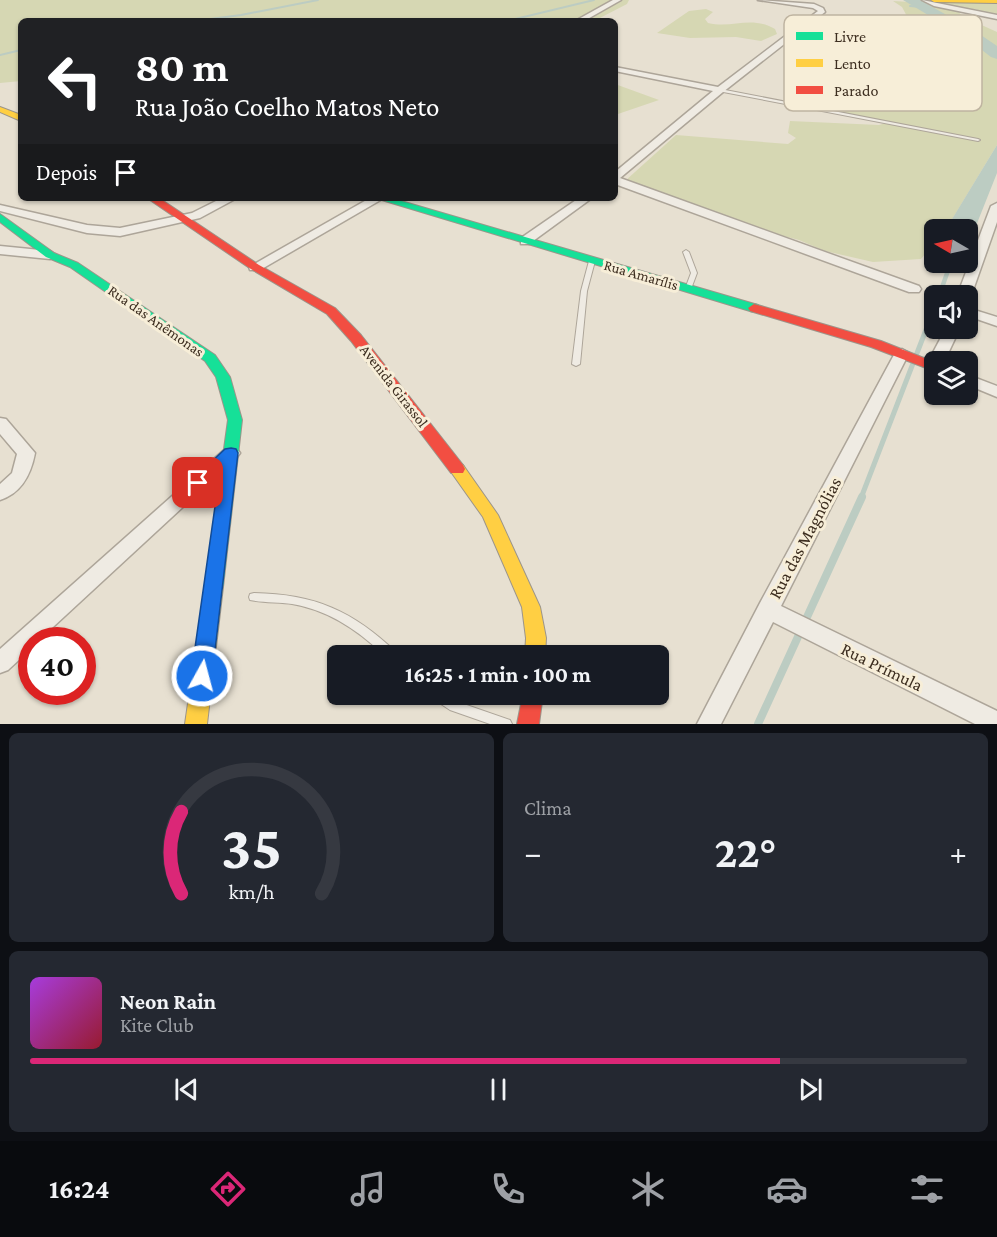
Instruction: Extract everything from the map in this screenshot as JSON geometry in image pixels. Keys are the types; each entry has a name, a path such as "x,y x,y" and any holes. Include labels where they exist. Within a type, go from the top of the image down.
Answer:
{"main road":[{"path":"934,0 997,1"},
{"path":"0,109 18,117"},
{"name":"Avenida Girassol","path":"156,201 255,267 331,310 356,338 490,515 531,607 536,645"},
{"name":"Rua Amarílis","path":"389,201 924,362"},
{"name":"Rua das Anêmonas","path":"0,217 50,255 74,265 210,358 223,377 235,420 196,724"},
{"path":"528,724 531,705"}],"street":[{"path":"585,18 618,0"},
{"path":"761,0 821,9 818,15"},
{"path":"925,0 936,5 997,17"},
{"path":"618,176 720,90 784,41"},
{"path":"618,70 720,90"},
{"path":"618,180 914,289"},
{"path":"179,218 208,201"},
{"path":"0,208 104,232 120,232 196,216 225,201"},
{"path":"255,267 374,201"},
{"path":"525,241 582,201"},
{"path":"968,285 997,206"},
{"path":"0,250 50,255"},
{"path":"978,315 997,322"},
{"name":"Rua das Magnólias","path":"710,724 776,615 907,355"},
{"path":"978,384 997,392"},
{"path":"0,423 26,453 24,472 12,486 0,493"},
{"path":"0,663 231,453"},
{"name":"Rua Prímula","path":"776,615 997,723"}],"lane":[{"path":"720,90 784,102"},
{"path":"828,111 978,140"},
{"path":"686,252 694,273 688,289"},
{"path":"576,364 584,291 591,261"},
{"path":"254,597 281,596 313,604 343,616 382,645"},
{"path":"452,705 506,724"}],"green space":[{"path":"0,0 629,0 627,4 600,18 18,18 18,81 0,83"},
{"path":"912,0 997,2 997,16 975,9 954,8 962,15 943,15 921,2"},
{"path":"893,1 910,2 928,15 906,15 902,7"},
{"path":"706,9 713,12 705,19 708,23 758,23 775,29 777,34 761,41 736,37 690,38 657,33 689,11"},
{"path":"982,25 997,32 997,47 982,38"},
{"path":"982,48 997,56 997,145 952,219 924,219 924,255 921,259 873,262 825,251 799,240 753,228 625,181 676,135 788,144 796,138 788,133 790,121 879,125 886,123 832,112 982,111"},
{"path":"618,85 659,100 618,114"}],"shaded area":[{"path":"912,0 921,2 943,15 928,15 910,2"},
{"path":"982,38 997,47 997,56 982,48"},
{"path":"997,145 997,173 978,221 978,219 952,219"}],"waterway":[{"path":"218,18 318,0"},
{"path":"519,18 594,0"},
{"path":"910,0 936,15"},
{"path":"910,6 921,7"},
{"path":"982,43 997,54"},
{"path":"0,55 18,51"},
{"path":"943,285 947,273"},
{"path":"861,498 924,335"},
{"path":"758,724 862,497"}],"traffic: fast":[{"path":"390,201 754,308"},
{"path":"0,217 50,255 74,265 210,358 223,377 235,420 214,587"}],"traffic: slow":[{"path":"934,0 997,1"},
{"path":"0,109 18,117"},
{"path":"457,469 490,515 531,607 536,645"},
{"path":"196,724 214,587"}],"traffic: jam":[{"path":"156,201 255,267 331,311 356,338 457,469"},
{"path":"754,308 876,344 924,363"},
{"path":"528,724 531,705"}],"route":[{"path":"198,483 231,453 202,676"}]}
